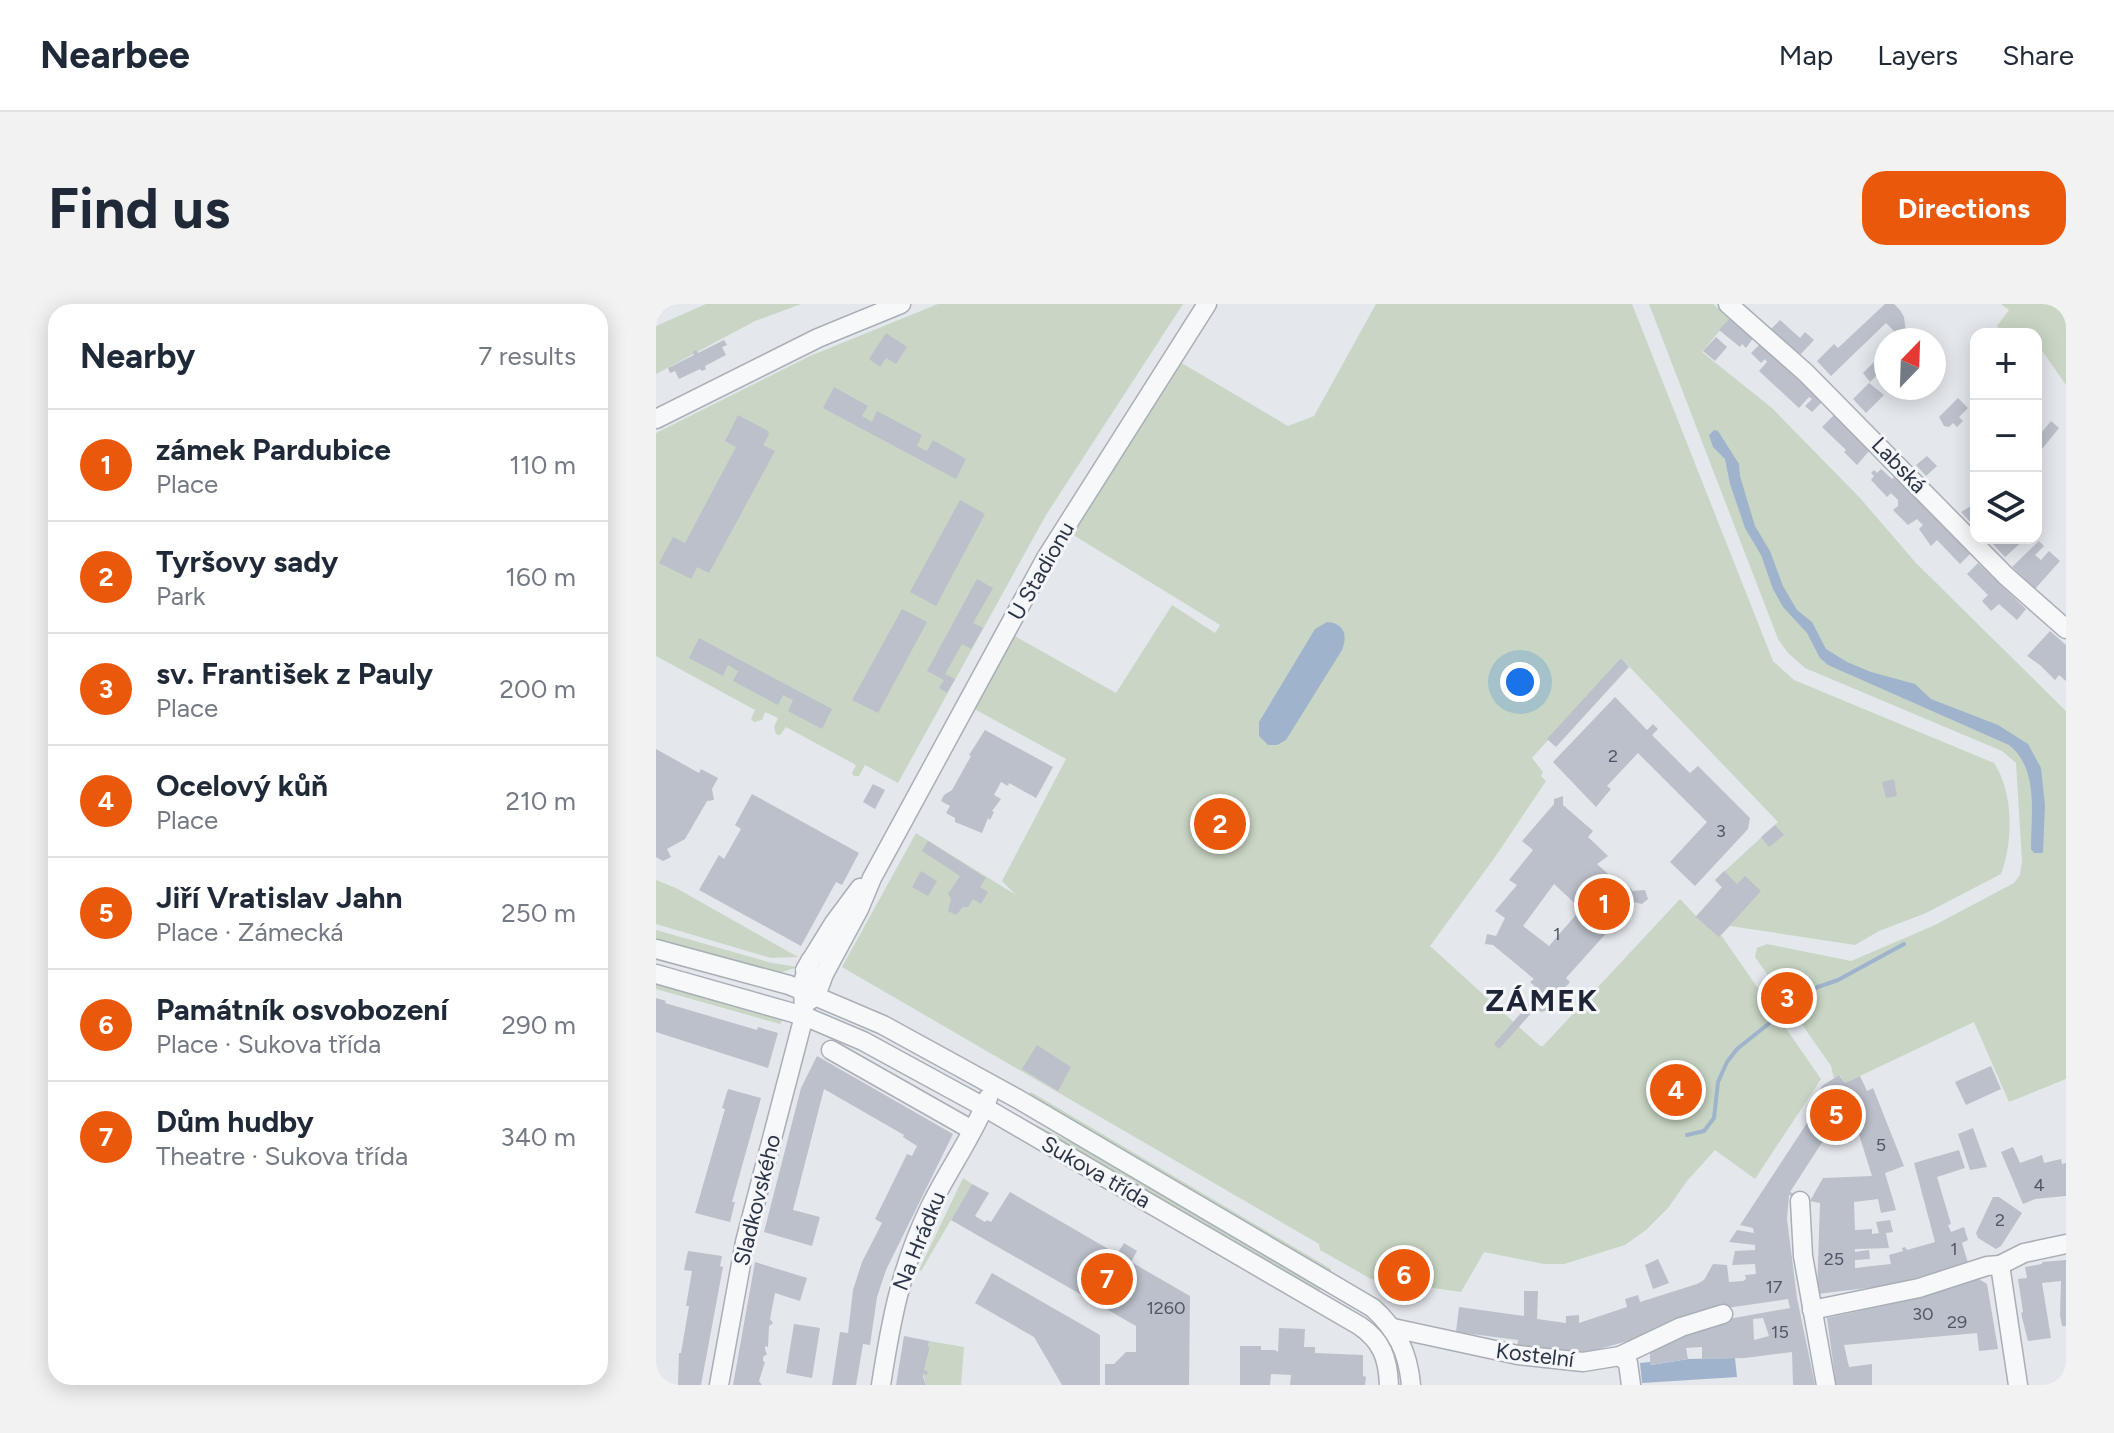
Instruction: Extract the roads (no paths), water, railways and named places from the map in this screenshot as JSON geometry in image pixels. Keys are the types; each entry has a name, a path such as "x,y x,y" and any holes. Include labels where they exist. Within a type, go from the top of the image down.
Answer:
{"street":[{"path":"656,419 818,338 901,304"},
{"name":"U Stadionu","path":"807,1001 1046,558 1207,304"},
{"name":"Labská","path":"1728,304 1806,373 2006,576 2066,629"},
{"name":"U Stadionu","path":"770,980 797,977 889,847"},
{"name":"Sukova třída","path":"662,951 770,980 807,1001 863,1041 984,1107 1352,1321 1379,1344 1387,1363 1389,1385"},
{"name":"U Stadionu","path":"807,1001 804,978 810,961"},
{"name":"Sukova třída","path":"656,974 748,1000 807,1001"},
{"name":"Sukova třída","path":"807,1001 809,1010 818,1010 863,1025 883,1025 987,1081 1354,1295 1393,1328"},
{"name":"Sladkovského","path":"719,1385 745,1242 807,1001"},
{"path":"831,1050 972,1130"},
{"name":"Na Hrádku","path":"881,1385 894,1303 911,1250 984,1107 989,1093 987,1081"},
{"path":"984,1107 989,1101 996,1101 1040,1125 1056,1121"},
{"path":"1800,1201 1799,1220 1826,1385"},
{"path":"1812,1310 1878,1298 1987,1266 2000,1265 2024,1253 2066,1244"},
{"path":"2000,1265 2018,1385"},
{"name":"Kostelní","path":"1393,1328 1518,1355 1574,1362 1620,1356 1681,1327 1723,1314"},
{"path":"1393,1328 1408,1360 1411,1385"},
{"path":"1408,1360 1423,1344 1434,1339"},
{"path":"1620,1356 1628,1363 1631,1385"}],"water":[{"path":"1714,430 1718,431 1739,464 1755,526 1770,551 1783,586 1797,610 1812,622 1826,649 1871,672 1915,684 1931,699 1998,725 2028,744 2041,768 2045,805 2043,853 2034,853 2031,849 2029,779 2019,755 2009,745 1828,665 1820,658 1807,633 1783,607 1773,589 1761,555 1745,528 1725,459 1713,447 1709,435"},
{"path":"1327,622 1341,627 1345,639 1342,650 1286,740 1277,745 1268,745 1259,736 1259,722 1315,629"},
{"path":"1735,1358 1737,1377 1642,1383 1640,1363 1650,1362 1651,1365 1688,1359"}],"waterway":[{"path":"1687,1135 1704,1131 1714,1118 1718,1082 1737,1049 1812,989 1838,980 1904,944"}],"place":[{"name":"Tyršovy sady","path":"1220,824"},
{"name":"zámek Pardubice","path":"1604,904"},
{"name":"sv. František z Pauly","path":"1787,998"},
{"name":"Ocelový kůň","path":"1676,1090"},
{"name":"Jiří Vratislav Jahn","path":"1836,1115"},
{"name":"Památník osvobození","path":"1404,1275"},
{"name":"Dům hudby","path":"1107,1279"}],"district":[{"name":"ZÁMEK","path":"1542,1000"}]}
